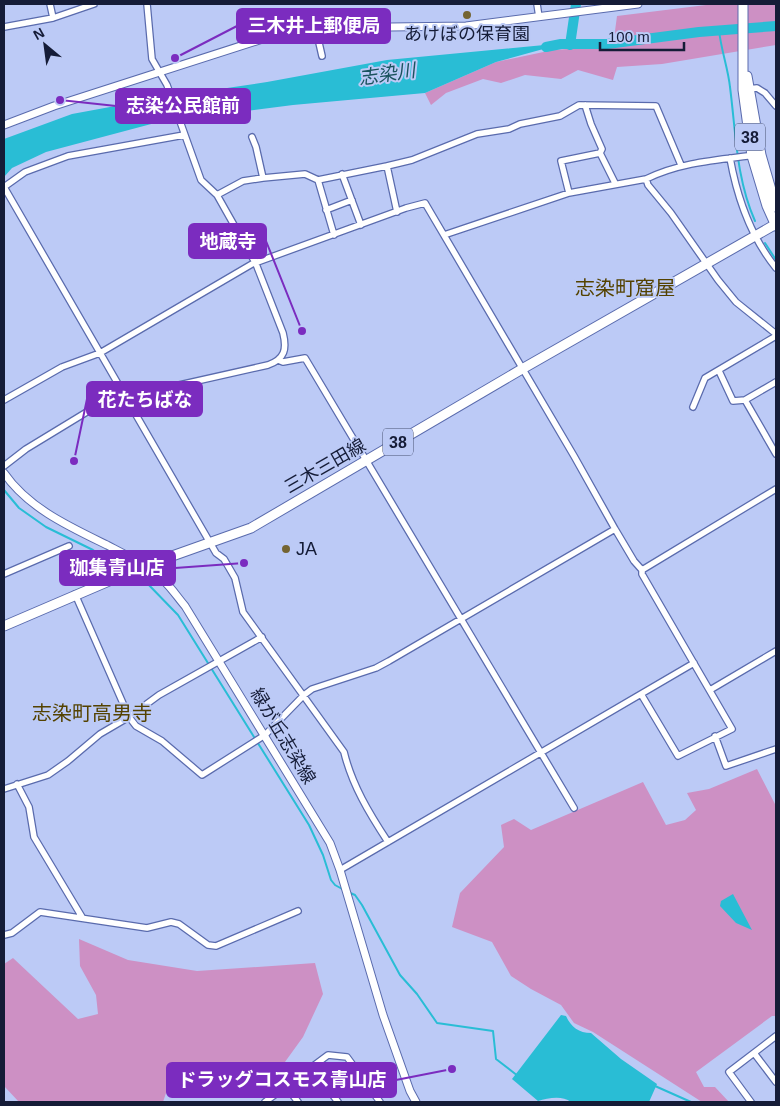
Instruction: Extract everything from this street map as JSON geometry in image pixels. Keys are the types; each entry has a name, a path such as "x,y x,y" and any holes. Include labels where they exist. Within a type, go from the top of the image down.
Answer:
{"main road":[{"name":"三木三田線","path":"4,626 144,566 251,528 522,369 776,225 767,206 756,155 746,89 743,4"},
{"name":"三木三田線","path":"756,155 776,207"}],"street":[{"path":"50,4 53,18"},
{"path":"4,27 53,18 94,4"},
{"path":"4,466 26,449 95,407 268,365 278,360 284,351 286,344 284,333 256,264 217,195 201,180 167,85 152,59 147,4"},
{"path":"537,4 539,17"},
{"path":"4,125 54,106 278,34 314,28 466,26 539,17 590,7 638,4"},
{"path":"314,28 322,56"},
{"path":"746,89 757,88 776,106"},
{"path":"217,195 243,181 305,174 318,180 412,160 477,134 509,129 520,124 560,116 579,105 656,106 681,165"},
{"path":"585,105 602,149 600,153 615,183"},
{"path":"184,135 68,156 25,172 4,187 210,543 216,553 224,559 231,569 236,578 243,612 344,752 349,771 365,806 388,842"},
{"path":"252,137 263,178"},
{"path":"569,193 561,161 600,153"},
{"path":"444,236 569,193 615,183 646,179 681,165 756,155"},
{"path":"731,158 737,192 755,236 776,268"},
{"path":"387,166 397,212"},
{"path":"342,174 361,225"},
{"path":"646,179 648,185 671,213 736,302 776,335 705,378 693,407"},
{"path":"318,180 334,235"},
{"path":"326,210 347,200 352,200"},
{"path":"4,400 62,367 100,353 256,264 425,203 634,561 642,570 642,574 732,729 678,756 641,694"},
{"path":"278,360 283,362 305,358 574,808"},
{"path":"719,371 733,401 745,400 776,382"},
{"path":"745,400 776,454"},
{"name":"緑が丘志染線","path":"4,472 10,481 29,500 68,526 125,554 144,566 163,580 186,606 330,843 345,886 383,1015 410,1091 416,1102"},
{"path":"642,570 776,489"},
{"path":"75,594 129,717 136,726 162,741 202,775 265,734 312,689 376,668 615,528"},
{"path":"4,574 69,546"},
{"path":"4,789 48,775 100,734 129,717 158,695 262,637"},
{"path":"710,690 776,651"},
{"path":"340,870 694,663"},
{"path":"715,736 726,766 776,749"},
{"path":"17,784 29,807 34,837 82,917"},
{"path":"4,935 12,933 40,912 147,928 171,922 179,924 208,945 216,946 298,912"},
{"path":"751,1102 729,1072 776,1036"},
{"path":"754,1053 776,1082"},
{"path":"265,1102 328,1055 347,1057 380,1102"},
{"path":"312,1067 338,1102"},
{"path":"286,1086 298,1102"}],"shaded area":[{"path":"714,4 776,4 776,45 662,64 617,67 613,80 578,70 561,79 525,75 501,83 483,79 446,93 431,105 425,93 496,62 553,50 613,46 617,16"},
{"path":"757,769 776,806 776,1016 772,1016 696,1072 704,1087 715,1087 729,1102 702,1102 593,1032 574,1023 561,1005 511,976 492,942 452,927 460,893 504,847 501,825 514,819 531,830 643,782 666,825 685,820 696,810 687,793 709,789"},
{"path":"79,939 128,960 197,971 315,963 323,994 303,1037 277,1073 233,1094 220,1069 190,1095 166,1093 163,1102 19,1102 4,1086 4,964 13,958 78,1019 98,1014 96,995 80,966"}],"water":[{"path":"565,43 496,62 425,93 293,105 155,123 46,152 12,168 4,177 4,139 72,114 387,60"},
{"path":"733,894 752,930 736,923 720,906 721,901"},
{"path":"561,1015 566,1016 576,1029 591,1033 621,1059 657,1084 649,1102 571,1102 563,1098 538,1101 512,1079"}],"waterway":[{"path":"570,45 576,4"},
{"name":"志染川","path":"546,47 561,44 607,44 699,32 776,26"},
{"path":"719,30 729,80 740,172 755,221"},
{"path":"765,243 776,260"},
{"path":"4,490 19,508 46,527 93,550 127,570"},
{"path":"133,574 144,580 178,615 309,825 323,855 331,880 335,885 344,890"},
{"path":"348,892 355,895 362,905 400,975 417,994 437,1023 493,1031 496,1059 518,1076"},
{"path":"655,1086 691,1102"}],"place":[{"name":"あけぼの保育園","path":"467,15"},
{"name":"三木井上郵便局","path":"175,58"},
{"name":"志染公民館前","path":"60,100"},
{"name":"地蔵寺","path":"302,331"},
{"name":"花たちばな","path":"74,461"},
{"name":"JA","path":"286,549"},
{"name":"珈集青山店","path":"244,563"},
{"name":"ドラッグコスモス青山店","path":"452,1069"}],"district":[{"name":"志染町窟屋","path":"625,288"},
{"name":"志染町高男寺","path":"92,713"}]}
